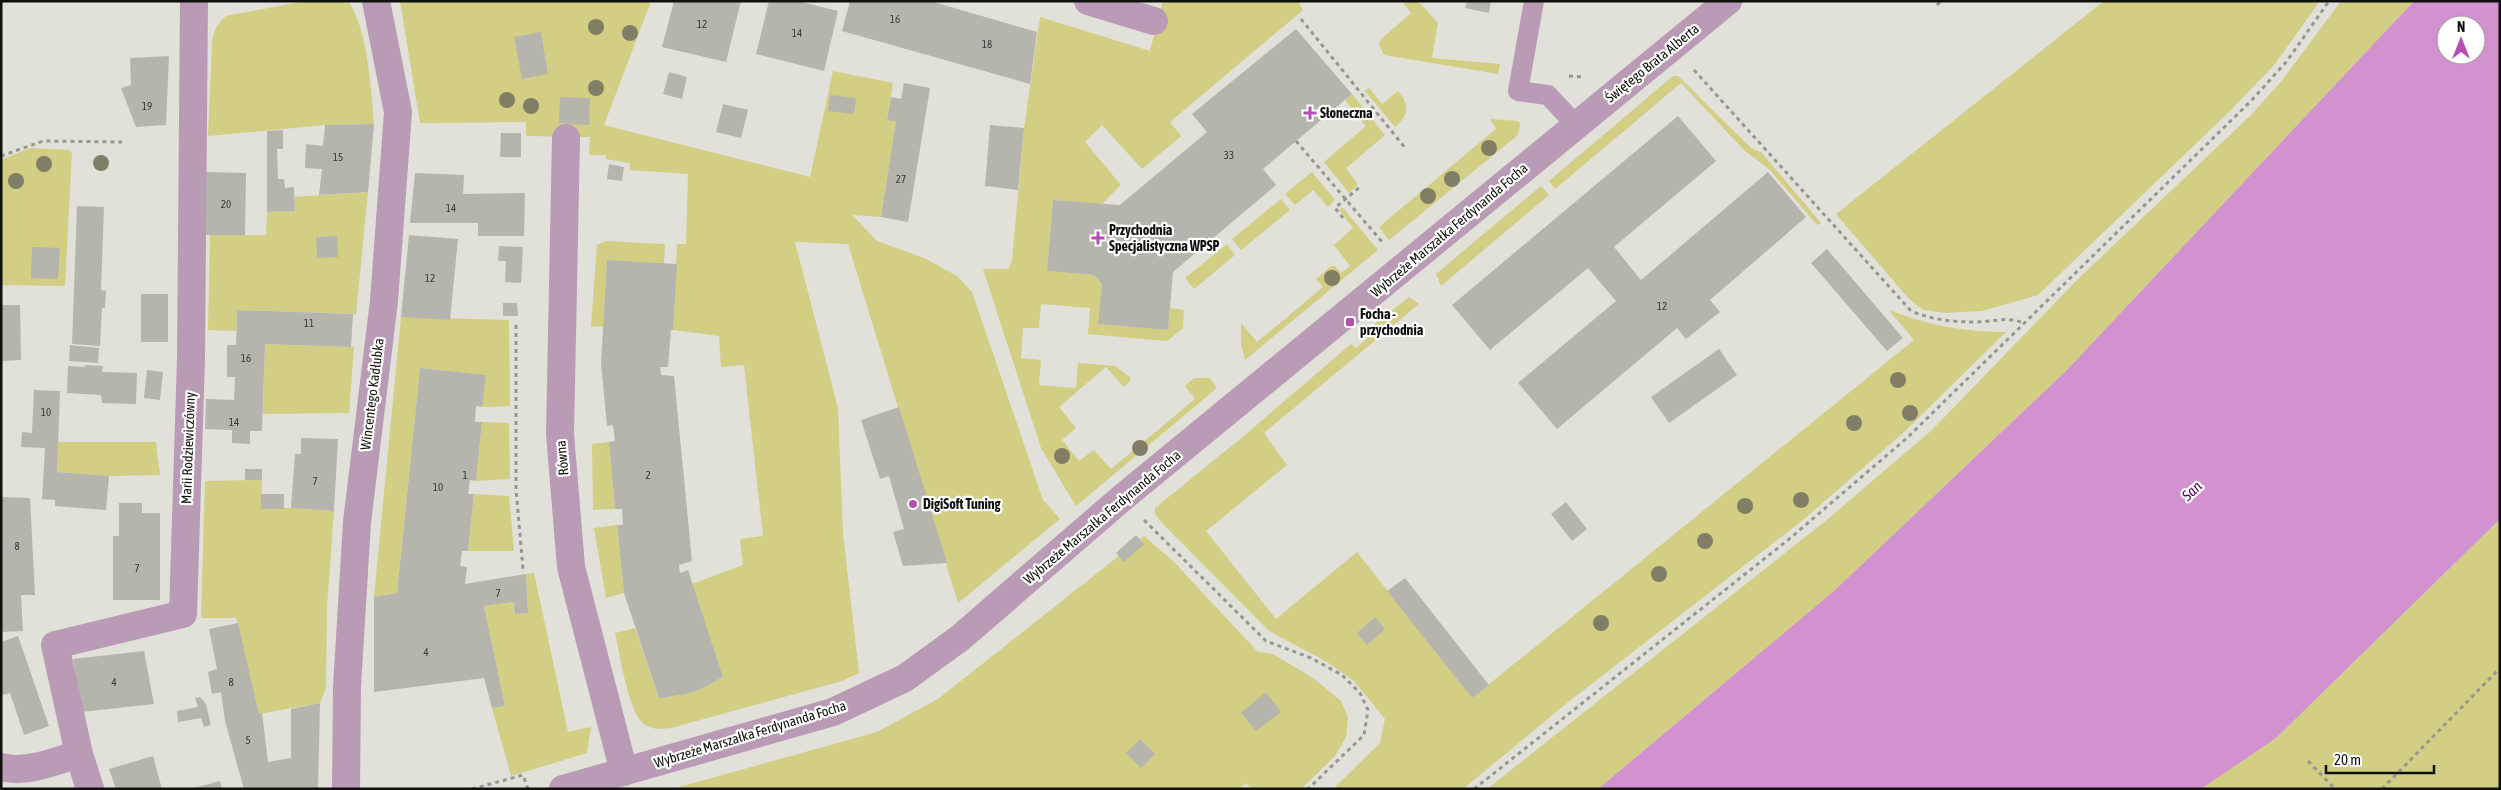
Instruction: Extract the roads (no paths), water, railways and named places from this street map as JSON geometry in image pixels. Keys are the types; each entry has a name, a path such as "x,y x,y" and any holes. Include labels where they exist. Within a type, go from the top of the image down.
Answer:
{"street":[{"name":"Wincentego Kadłubka","path":"346,789 347,687 357,522 384,301 398,112 376,1"},
{"path":"1088,1 1154,21"},
{"name":"Świętego Brata Alberta","path":"1576,124 1728,1"},
{"name":"Marii Rodziewiczówny","path":"90,789 79,754 55,645 183,614 191,358 198,2"},
{"name":"Wybrzeże Marszałka Ferdynanda Focha","path":"563,789 833,712 905,678 960,638 1122,498 1576,124"},
{"name":"Równa","path":"566,138 560,434 570,557 624,772"},
{"path":"1,767 10,769 31,768 79,754"}],"lane":[{"path":"1534,1 1518,91 1548,95 1576,124"}],"water":[{"name":"San","path":"2414,1 2500,1 2500,519 2276,738 2201,789 1598,789 1834,591 2067,370"}],"place":[{"name":"Słoneczna","path":"1310,113"},
{"name":"Przychodnia Specjalistyczna WPSP","path":"1098,238"},
{"name":"Focha - przychodnia","path":"1350,322"},
{"name":"DigiSoft Tuning","path":"913,504"}]}
